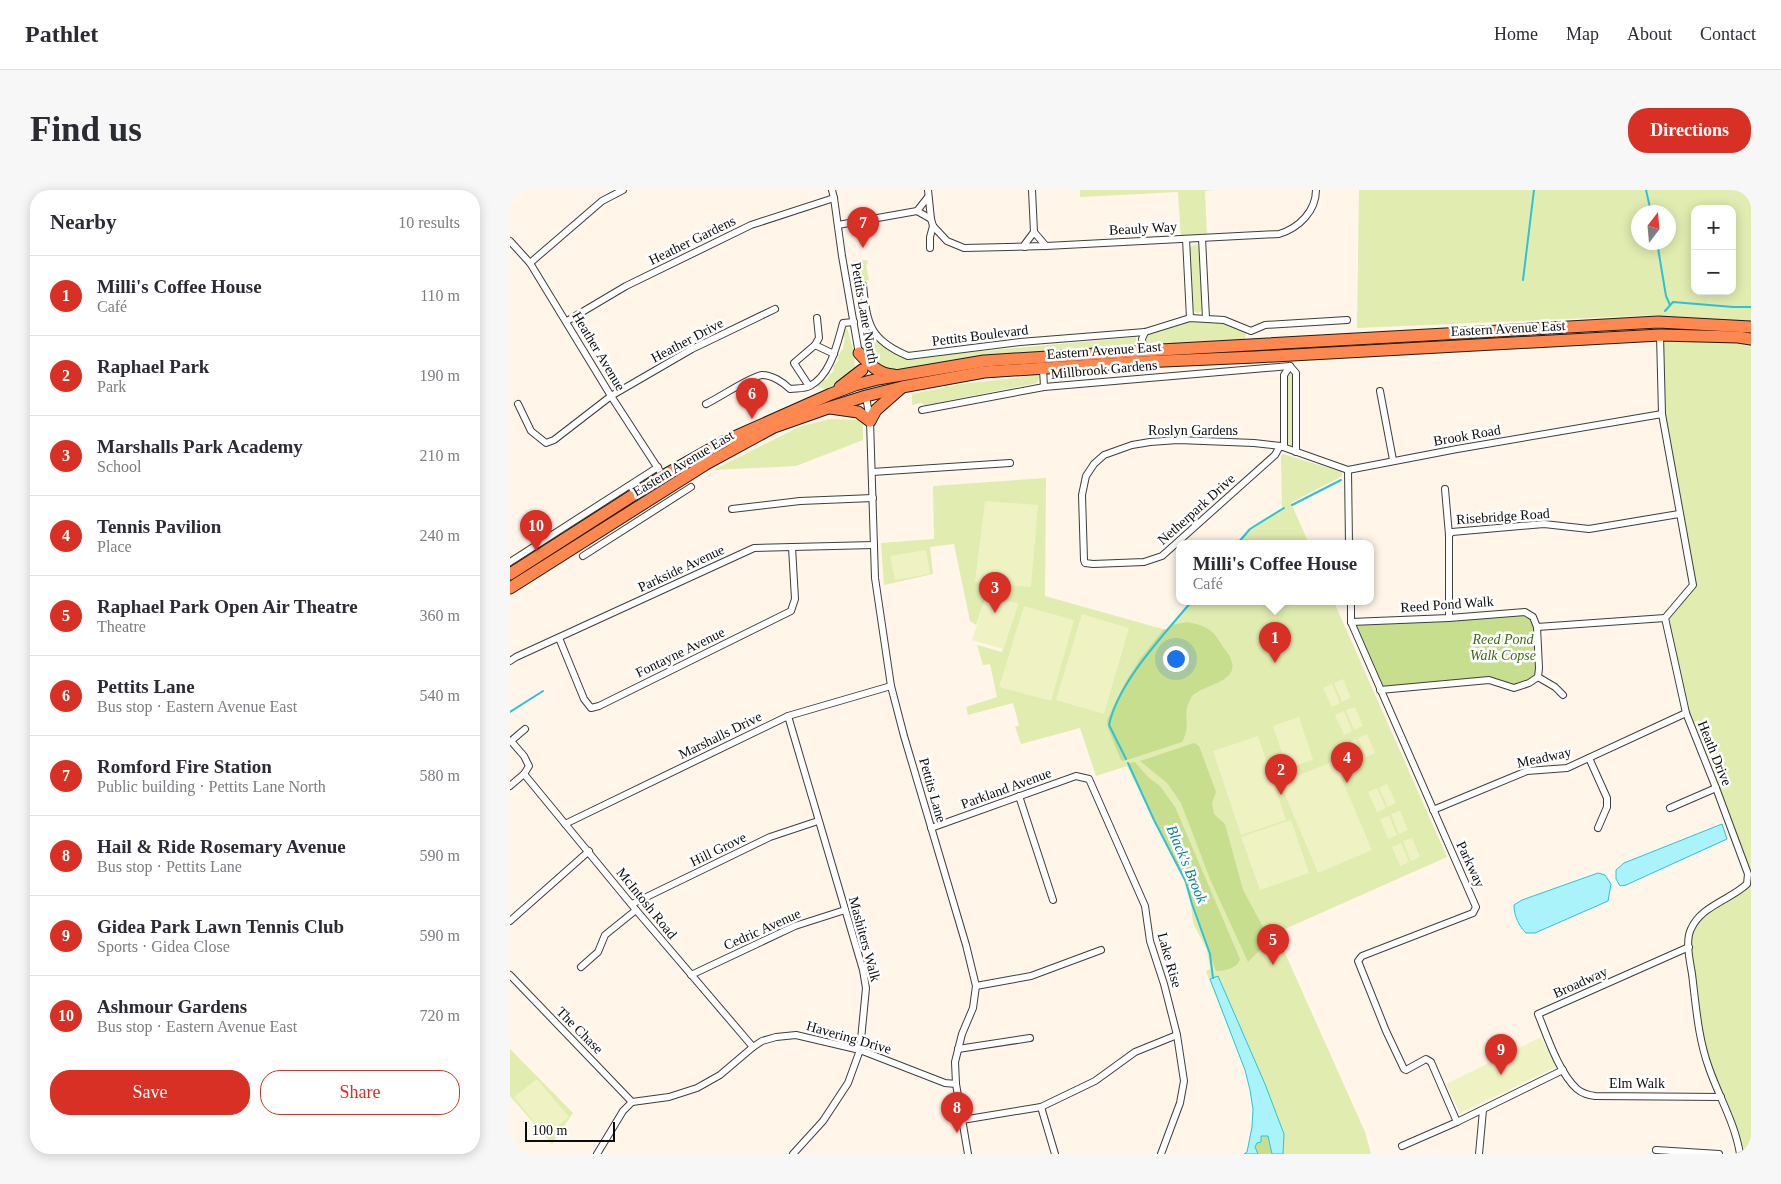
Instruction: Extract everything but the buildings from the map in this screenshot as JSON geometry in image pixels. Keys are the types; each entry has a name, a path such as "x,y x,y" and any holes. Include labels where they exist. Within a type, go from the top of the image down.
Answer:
{"highway":[{"name":"Eastern Avenue East","path":"510,588 590,537 724,442 831,394 866,382 984,361 1658,322 1751,327"},
{"name":"Eastern Avenue East","path":"510,574 667,482 706,464 774,427 866,396 902,387 984,372 1141,362 1290,361 1660,335 1751,339"},
{"path":"859,353 867,362 883,373 888,375 905,375"},
{"path":"831,394 862,370"},
{"path":"866,382 866,396"},
{"path":"828,408 858,412 870,421 876,410 902,387"}],"street":[{"path":"530,263 602,201 623,190"},
{"name":"Pettits Lane North","path":"832,190 862,370 866,382"},
{"path":"1032,190 1034,232 1046,246"},
{"name":"Beauly Way","path":"933,226 947,241 964,248 1046,246 1282,233 1299,223 1309,214 1316,198 1316,190"},
{"path":"917,211 928,194"},
{"path":"928,194 933,226 930,248"},
{"name":"Heather Gardens","path":"567,321 626,286 751,225 834,198"},
{"path":"838,225 917,211 931,219"},
{"path":"1024,247 1024,244 1034,232"},
{"path":"1186,238 1190,318"},
{"path":"1202,238 1206,318"},
{"name":"Heather Avenue","path":"510,241 530,263 667,482"},
{"name":"Pettits Boulevard","path":"863,285 865,308 870,327 877,337 892,349 908,356 1020,342 1145,332 1190,318 1224,320 1251,331"},
{"path":"852,311 865,308"},
{"name":"Heather Drive","path":"518,404 531,431 546,443 554,440 612,396 692,349 775,309"},
{"path":"810,386 794,362 815,346 819,338 817,318"},
{"path":"1254,345 1251,331 1265,325 1347,320"},
{"path":"706,404 763,375 780,380 790,388 810,386 823,374 834,354 843,323 854,322"},
{"path":"1143,352 1142,339 1145,332"},
{"path":"1380,690 1489,680 1514,688 1529,683 1538,677 1537,626 1665,618 1693,585 1662,414 1660,335"},
{"path":"815,346 834,354"},
{"path":"1290,361 1284,375 1282,447 1348,470 1349,540"},
{"path":"1290,361 1296,372 1296,452"},
{"name":"Millbrook Gardens","path":"922,410 1044,387 1290,361"},
{"path":"1043,369 1044,387"},
{"path":"1380,391 1393,460"},
{"name":"Pettits Lane","path":"866,396 870,421 874,545 879,608 891,686 904,736 956,908 976,986 973,1008 955,1062 956,1084 968,1154"},
{"name":"Brook Road","path":"1348,470 1393,460 1662,414"},
{"name":"Roslyn Gardens","path":"1086,563 1083,557 1083,485 1089,470 1104,456 1132,445 1178,440 1254,443 1282,447"},
{"name":"Netherpark Drive","path":"1180,540 1282,447"},
{"path":"872,472 1010,463"},
{"path":"583,556 597,547 667,482"},
{"path":"510,562 667,482 691,487"},
{"path":"1446,489 1449,535 1449,618"},
{"path":"732,509 800,501 873,498"},
{"name":"Risebridge Road","path":"1449,535 1452,532 1544,524 1589,529 1679,514"},
{"path":"590,537 597,547"},
{"name":"Netherpark Drive","path":"1086,563 1144,562 1162,556 1176,543"},
{"name":"Parkside Avenue","path":"510,661 754,548 874,545"},
{"name":"Fontayne Avenue","path":"559,638 584,700 591,708 599,706 791,611 795,599 792,548"},
{"name":"Parkway","path":"1350,605 1351,622 1476,905 1473,913 1362,956 1358,961 1386,1031 1404,1069 1406,1070 1426,1059 1431,1062 1457,1122"},
{"name":"Reed Pond Walk","path":"1351,622 1449,618 1526,612 1533,617 1537,626"},
{"name":"Heath Drive","path":"1665,618 1686,713 1748,874 1747,884 1739,891 1705,911 1691,929 1688,947 1699,1036 1709,1067 1734,1127 1740,1154"},
{"path":"1538,677 1563,694"},
{"name":"Marshalls Drive","path":"565,824 788,716 891,686"},
{"name":"Meadway","path":"1433,810 1528,771 1567,768 1686,713"},
{"name":"Mashiters Walk","path":"788,716 863,970 866,988 860,1050 848,1083 823,1121 793,1154"},
{"path":"510,786 524,774 529,766 524,756 511,740 524,729"},
{"path":"1589,758 1608,798 1607,808 1598,828"},
{"name":"McIntosh Road","path":"524,774 753,1047"},
{"name":"Parkland Avenue","path":"931,828 1076,776 1090,779"},
{"name":"Lake Rise","path":"1090,779 1144,906 1150,941 1164,984 1177,1035 1184,1081 1180,1103 1161,1154"},
{"path":"1670,808 1716,788"},
{"path":"1019,796 1053,900"},
{"name":"Hill Grove","path":"581,967 598,952 605,935 634,907 770,838 818,821"},
{"path":"510,921 589,851"},
{"name":"Cedric Avenue","path":"691,975 795,926 845,910"},
{"name":"Broadway","path":"1563,1070 1538,1014 1688,947"},
{"path":"976,986 1031,976 1101,950"},
{"name":"The Chase","path":"510,975 632,1102"},
{"name":"Havering Drive","path":"632,1102 669,1097 697,1088 720,1075 762,1041 776,1037 796,1035 860,1050 945,1083 956,1084"},
{"path":"962,1120 1040,1107 1096,1081 1135,1052 1177,1035"},
{"path":"958,1049 1030,1038"},
{"path":"1402,1146 1483,1110 1563,1070"},
{"name":"Elm Walk","path":"1563,1070 1576,1088 1585,1094 1721,1097"},
{"path":"597,1154 623,1111 632,1102"},
{"path":"1040,1107 1055,1154"},
{"path":"1479,1154 1483,1110"},
{"path":"1656,1150 1719,1154"}],"green space":[{"path":"1080,190 1213,190 1205,191 1207,237 1181,239 1178,192 1080,197"},
{"path":"1359,190 1751,190 1751,1154 1739,1154 1699,1036 1689,947 1691,929 1705,911 1747,884 1748,874 1686,713 1665,618 1693,585 1662,414 1658,315 1357,328"},
{"path":"1195,244 1200,249 1203,310 1198,313 1192,310 1189,250"},
{"path":"867,260 869,280 859,282 863,304 858,305 852,261"},
{"path":"1187,321 1218,323 1247,331 1244,341 1153,346 1146,343 1150,333"},
{"path":"846,328 854,352 855,369 849,376 828,390 818,387 817,383 827,379 839,360 837,359 843,349 845,338 843,336"},
{"path":"1136,337 1136,343 1133,347 958,361 893,370 882,367 875,361 871,353 869,341 877,341 893,353 908,358"},
{"path":"1290,372 1294,374 1295,444 1292,446 1288,444 1286,376"},
{"path":"1039,375 1037,383 925,405 921,403 912,405 912,394 962,384"},
{"path":"829,419 860,420 863,424 863,440 796,466 713,470 799,427"},
{"path":"1283,454 1342,472 1342,476 1291,503 1307,540 1239,540 1254,525 1282,508 1281,456"},
{"path":"1046,478 1045,596 1166,630 1187,605 1335,605 1447,857 1276,933 1365,1132 1371,1154 1244,1154 1247,1152 1252,1127 1253,1109 1245,1070 1206,971 1210,969 1207,950 1193,923 1191,905 1184,881 1127,766 1096,776 1080,728 1021,744 1015,727 1019,725 1013,703 968,715 966,707 997,697 990,664 983,665 977,645 1002,652 1018,604 987,594 976,625 970,621 954,544 930,547 933,574 884,585 881,543 934,539 933,486"},
{"path":"985,501 1038,505 1031,587 975,582"},
{"path":"926,550 930,574 895,580 890,556"},
{"path":"987,594 1018,604 1003,649 972,640"},
{"path":"1024,606 1074,620 1051,701 999,687"},
{"name":"Reed Pond Walk Copse","path":"1513,612 1533,617 1538,677 1514,688 1489,680 1380,690 1351,622"},
{"path":"1082,614 1129,628 1104,714 1056,700"},
{"path":"1187,622 1205,627 1216,636 1229,655 1233,667 1231,672 1221,681 1195,694 1189,701 1186,712 1187,725 1182,742 1124,761 1121,760 1108,728 1107,720 1125,683 1140,659 1164,629 1167,630 1171,625"},
{"path":"1343,679 1351,698 1342,702 1334,683"},
{"path":"1332,684 1340,703 1332,707 1323,688"},
{"path":"1355,707 1363,726 1354,730 1346,710"},
{"path":"1344,711 1352,731 1344,735 1335,715"},
{"path":"1299,717 1313,760 1287,768 1273,726"},
{"path":"1367,734 1375,753 1366,757 1358,738"},
{"path":"1258,736 1286,820 1241,835 1213,751"},
{"path":"1356,739 1364,758 1355,762 1347,743"},
{"path":"1194,743 1199,746 1216,792 1212,803 1214,814 1225,824 1243,890 1270,940 1248,962 1210,879 1181,803 1167,783 1140,761"},
{"path":"1334,761 1372,850 1318,873 1280,783"},
{"path":"1135,762 1148,777 1160,786 1175,807 1240,959 1237,965 1231,968 1216,971 1186,882 1129,768 1128,763"},
{"path":"1387,784 1396,803 1388,807 1379,788"},
{"path":"1377,788 1386,808 1377,812 1368,792"},
{"path":"1400,811 1408,830 1399,834 1391,814"},
{"path":"1389,816 1397,835 1388,839 1380,819"},
{"path":"1291,820 1309,873 1260,890 1241,837"},
{"path":"1412,838 1420,857 1411,861 1403,841"},
{"path":"1401,843 1409,862 1400,866 1392,847"},
{"path":"1541,1037 1556,1067 1460,1113 1446,1084"},
{"path":"510,1049 573,1113 552,1144 510,1096"},
{"path":"537,1079 569,1117 545,1136 514,1097"},
{"path":"1261,1136 1268,1136 1272,1154 1258,1154 1255,1147"}],"water":[{"path":"1722,824 1727,839 1626,885 1620,886 1616,879 1616,870 1624,863"},
{"path":"1598,873 1605,875 1611,884 1608,901 1535,933 1526,933 1521,927 1516,917 1514,905 1522,900"},
{"path":"1218,976 1265,1084 1284,1134 1283,1154 1272,1154 1268,1136 1261,1136 1261,1142 1257,1143 1255,1147 1258,1154 1244,1154 1247,1152 1252,1127 1253,1109 1245,1070 1210,979"}],"waterway":[{"path":"1523,280 1534,190"},
{"path":"1646,190 1649,205"},
{"path":"1658,250 1666,296 1670,305"},
{"path":"1665,311 1673,302 1751,307"},
{"name":"Black's Brook","path":"1292,505 1341,480"},
{"name":"Black's Brook","path":"1240,540 1250,529 1284,508"},
{"name":"Black's Brook","path":"1126,759 1109,725 1114,709 1122,692 1143,660 1188,605"},
{"path":"510,712 543,691"},
{"name":"Black's Brook","path":"1128,763 1154,820 1186,882 1210,954 1213,978"}],"place":[{"name":"Romford Fire Station","path":"863,248"},
{"name":"Pettits Lane","path":"752,419"},
{"name":"Ashmour Gardens","path":"536,551"},
{"name":"Marshalls Park Academy","path":"995,613"},
{"name":"Milli's Coffee House","path":"1275,663"},
{"name":"Tennis Pavilion","path":"1347,783"},
{"name":"Raphael Park","path":"1281,795"},
{"name":"Raphael Park Open Air Theatre","path":"1273,965"},
{"name":"Gidea Park Lawn Tennis Club","path":"1501,1075"},
{"name":"Hail & Ride Rosemary Avenue","path":"957,1133"}]}
